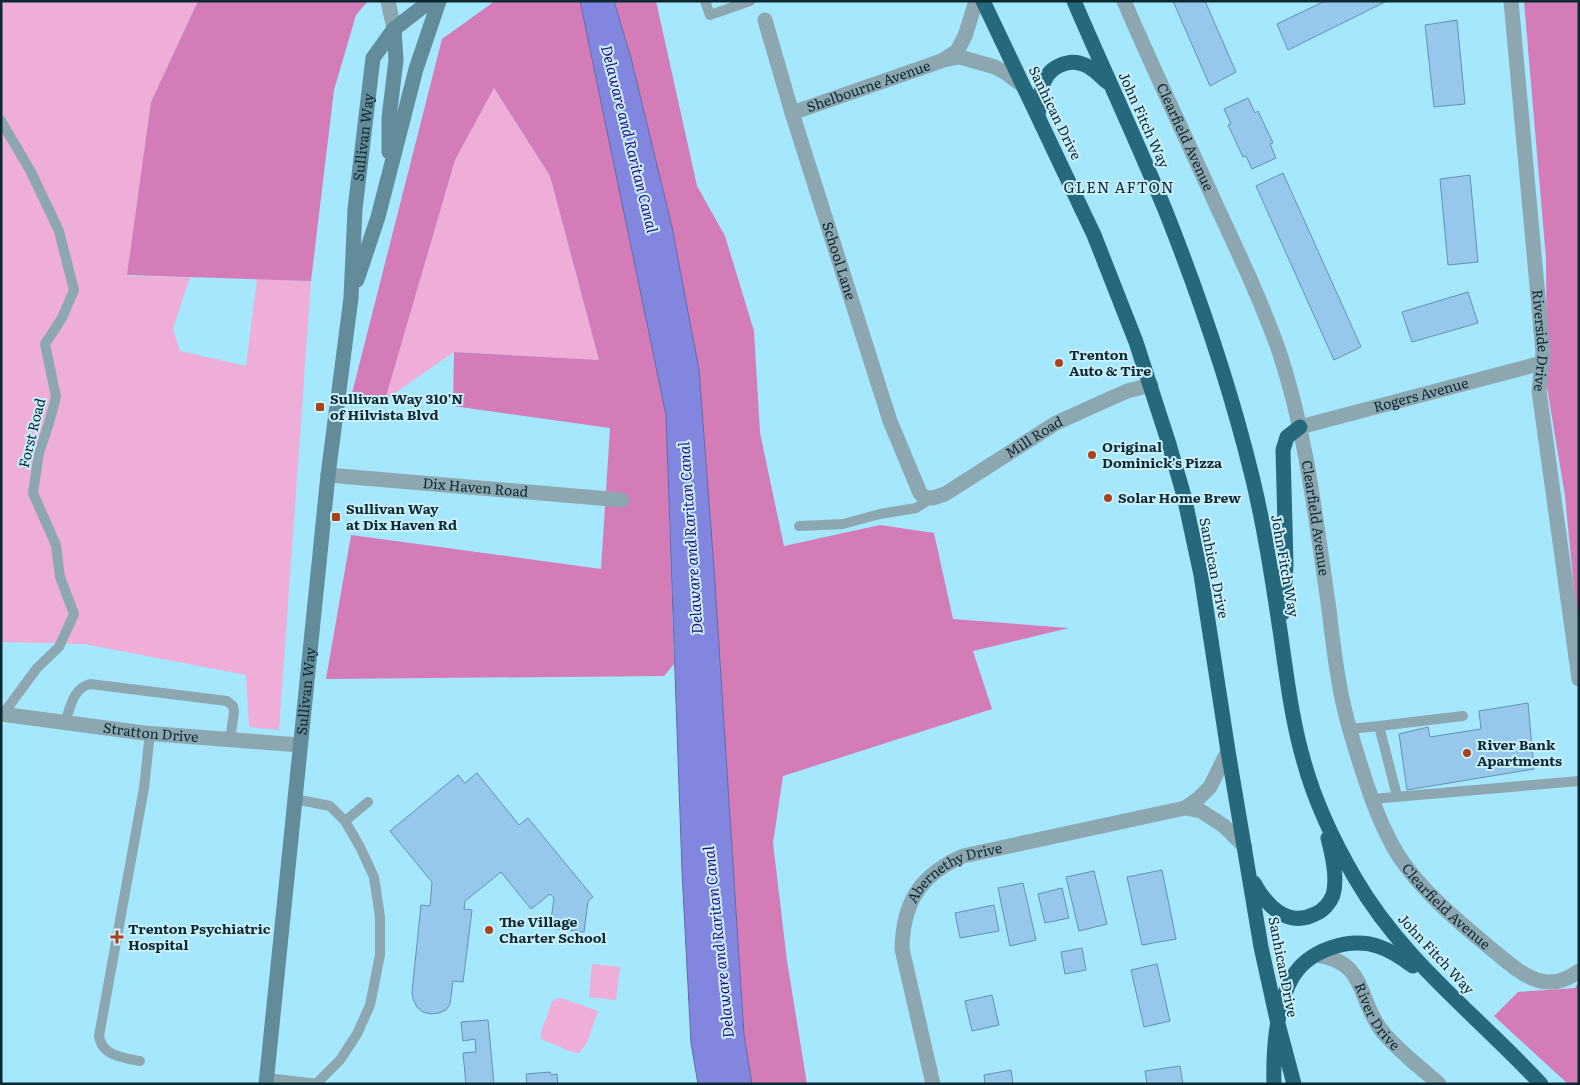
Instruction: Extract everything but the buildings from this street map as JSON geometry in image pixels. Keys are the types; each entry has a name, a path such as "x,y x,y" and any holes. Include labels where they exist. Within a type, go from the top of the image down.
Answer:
{"highway":[{"name":"Sanhican Drive","path":"983,1 1094,235 1133,333 1184,496 1201,575 1228,751 1262,947 1278,1024 1294,1084"},
{"name":"John Fitch Way","path":"1074,1 1166,211 1200,302 1233,404 1254,488 1266,548 1297,735 1304,764 1323,816 1355,879 1409,954 1541,1084"},
{"path":"1038,117 1044,80 1052,69 1057,66 1070,62 1083,64 1110,85"},
{"path":"1281,637 1286,565 1283,450 1287,436 1300,427"},
{"path":"1250,875 1267,903 1280,913 1301,918 1320,912 1330,901 1334,884 1330,846 1323,816"},
{"path":"1274,1084 1278,1024 1284,1000 1292,978 1304,964 1316,955 1341,945 1372,945 1381,947 1401,957 1431,977"}],"main road":[{"name":"Sullivan Way","path":"266,1081 328,475 351,298 355,209 373,58 394,29 430,1"},
{"name":"Sullivan Way","path":"351,298 378,218 416,69 439,1"},
{"path":"389,175 390,118 396,60 394,29"}],"street":[{"path":"388,1 394,29"},
{"name":"Shelbourne Avenue","path":"944,60 957,51 965,36 976,1"},
{"name":"Clearfield Avenue","path":"1124,1 1254,287 1278,349 1300,427 1310,482 1340,690 1350,729 1380,821 1397,853 1416,880 1455,919 1517,970 1536,981 1552,983 1566,980 1579,971"},
{"name":"Riverside Drive","path":"1511,1 1542,363 1539,391 1579,679"},
{"name":"School Lane","path":"765,20 792,113 890,421 920,493 927,498"},
{"name":"Shelbourne Avenue","path":"792,113 944,60 960,57 995,67 1024,86"},
{"name":"Rogers Avenue","path":"1300,427 1542,363"},
{"name":"Mill Road","path":"927,498 945,494 1056,423 1127,391 1150,385"},
{"name":"Dix Haven Road","path":"328,475 622,500"},
{"name":"Stratton Drive","path":"2,717 65,722 150,733 300,745"},
{"name":"Abernethy Drive","path":"933,1084 902,949 902,927 908,906 919,888 934,872 963,856 1185,808 1210,787 1228,751"},
{"path":"1185,808 1201,811 1224,826 1246,847"},
{"name":"River Drive","path":"1316,955 1334,959 1353,970 1374,1018 1382,1031 1439,1084"}],"lane":[{"path":"705,1 710,15 750,1"},
{"name":"Forst Road","path":"1,121 30,170 59,231 74,290 62,318 46,344 56,397 50,423 39,452 33,493 56,545 60,577 74,614 59,647 37,668 2,717"},
{"path":"799,526 842,524 880,514 916,508 927,498"},
{"path":"65,722 75,695 84,686 90,684 227,701 233,706 234,712 230,740"},
{"path":"1350,729 1463,716"},
{"path":"1379,726 1397,796"},
{"path":"140,1060 117,1056 108,1052 100,1043 99,1036 144,788 150,733"},
{"path":"1372,799 1579,781"},
{"path":"266,1081 318,1083 340,1060 357,1034 370,1006 380,955 380,918 374,877 360,847 344,822 330,806 295,799"},
{"path":"344,822 368,802"}],"shaded area":[{"path":"1,1 198,1 151,102 128,276 190,277 173,329 180,351 246,366 257,279 311,281 279,730 249,727 246,675 84,644 1,642"},
{"path":"198,1 368,1 356,15 334,90 311,281 127,275 151,102"},
{"path":"495,1 580,1 666,415 674,664 664,676 326,679 351,535 601,569 610,428 453,406 454,352 599,360 550,176 494,88 455,160 385,400 350,401 442,39"},
{"path":"614,1 656,1 697,186 725,236 754,331 760,433 784,546 880,525 934,533 953,619 1069,628 973,651 992,709 783,776 773,843 787,961 807,1084 752,1084 744,1035 714,568 699,370 672,227 631,58"},
{"path":"1524,1 1579,1 1579,640 1565,496 1547,387 1546,259"},
{"path":"494,88 550,176 599,360 454,352 385,400 455,160"},
{"path":"592,964 620,967 616,1000 589,997"},
{"path":"1579,981 1579,1084 1568,1084 1494,1016 1518,992 1575,988"},
{"path":"561,998 598,1011 587,1043 579,1053 541,1039 541,1032 552,1002"}],"water":[{"name":"Delaware and Raritan Canal","path":"580,1 614,1 631,58 672,227 699,370 714,568 744,1035 752,1084 698,1084 691,1043 682,871 666,415"}],"place":[{"name":"Trenton Auto & Tire","path":"1059,363"},
{"name":"Sullivan Way 310'N of Hilvista Blvd","path":"320,407"},
{"name":"Original Dominick's Pizza","path":"1092,455"},
{"name":"Solar Home Brew","path":"1108,498"},
{"name":"Sullivan Way at Dix Haven Rd","path":"336,517"},
{"name":"River Bank Apartments","path":"1467,753"},
{"name":"The Village Charter School","path":"489,930"},
{"name":"Trenton Psychiatric Hospital","path":"117,937"}],"district":[{"name":"GLEN AFTON","path":"1119,188"}]}
